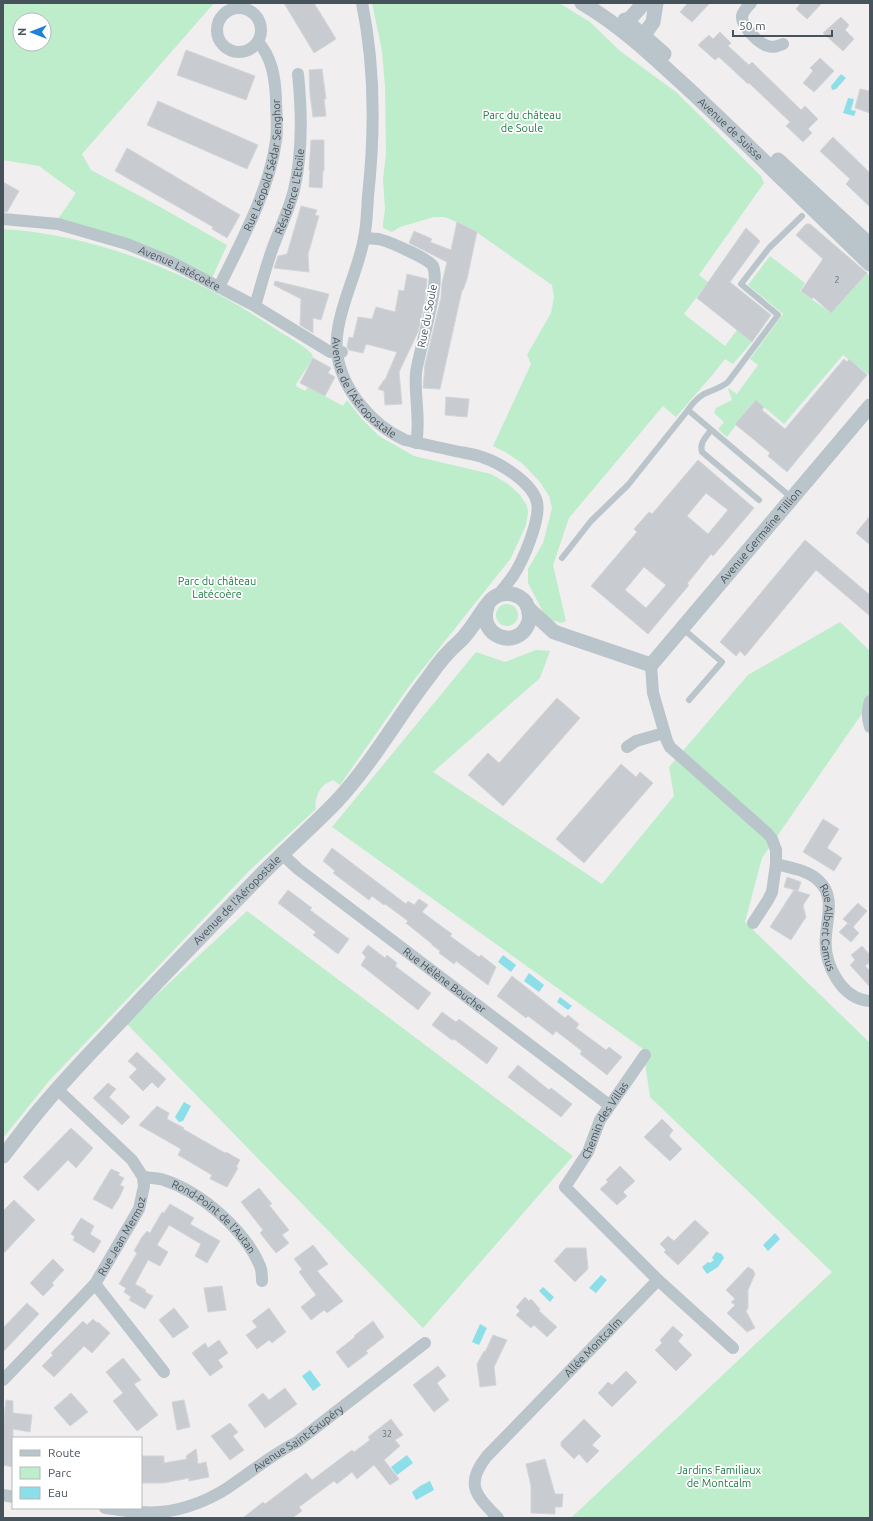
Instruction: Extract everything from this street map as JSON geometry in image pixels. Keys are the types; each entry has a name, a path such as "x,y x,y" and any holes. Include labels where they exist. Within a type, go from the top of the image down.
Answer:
{"street":[{"name":"Avenue de l'Aéropostale","path":"362,3 366,19 369,54 373,125 372,164 364,238 360,258 339,328 339,363 345,381 357,400 370,416 394,435 416,443 481,456 508,470 523,482 533,493 537,502 537,517 533,530 514,575 498,595"},
{"name":"Avenue de Suisse","path":"582,3 637,36 870,245"},
{"path":"598,3 627,22 637,36 653,22 656,3"},
{"path":"627,22 644,3"},
{"path":"751,3 742,16 742,22 746,29 763,45 773,47 783,44"},
{"name":"Avenue de Suisse","path":"637,36 670,72 748,144 870,264"},
{"name":"Rue Léopold Sédar Senghor","path":"219,287 258,202 272,166 277,139 275,85 269,58 258,42"},
{"name":"Résidence L'Etoile","path":"255,306 272,248 288,209 294,189 299,162 301,136 301,101 298,74"},
{"name":"Avenue Latécoère","path":"3,219 58,224 127,244 171,262 255,306 330,352 340,352"},
{"name":"Rue du Soule","path":"364,238 382,240 418,255 431,262 434,266 434,284 430,310 416,373 418,416 416,443"},
{"name":"Avenue Germaine Tillion","path":"652,665 870,406"},
{"path":"497,636 490,630 486,621 485,612 492,600 498,595 509,594 524,600 528,609 529,620 528,625 521,633"},
{"name":"Avenue de l'Aéropostale","path":"3,1156 57,1089 180,958 282,854 337,801 359,774 442,659 463,638 487,607"},
{"path":"528,609 554,632"},
{"path":"463,638 484,635 509,638 521,633 533,631 554,632 652,665 653,693 667,741 674,751 772,839 776,850 776,864 770,896 753,923"},
{"path":"870,701 868,720 870,727"},
{"path":"627,747 636,741 664,733"},
{"name":"Rue Hélène Boucher","path":"282,854 304,874 610,1105"},
{"name":"Rue Albert Camus","path":"776,864 805,872 813,876 825,888 830,908 826,947 834,973 839,982 851,995 870,1001"},
{"name":"Chemin des Villas","path":"645,1055 600,1120 588,1152 565,1187 658,1280"},
{"path":"57,1089 132,1160 143,1177"},
{"name":"Rond-Point de l'Autan","path":"143,1177 163,1179 182,1187 206,1203 224,1218 253,1252 261,1267 262,1281"},
{"name":"Rue Jean Mermoz","path":"3,1380 95,1284 139,1209 144,1186 143,1177"},
{"path":"658,1280 733,1348"},
{"name":"Allée Montcalm","path":"498,1518 482,1501 476,1492 474,1484 478,1467 658,1280"},
{"path":"95,1284 164,1372"},
{"name":"Avenue Saint-Exupéry","path":"114,1509 161,1515 200,1502 219,1493 278,1451 297,1442 425,1343"}],"lane":[{"path":"562,558 591,521 628,485 696,399 724,386 728,382 778,315 741,284 769,248 802,216"},
{"path":"688,410 792,498"},
{"path":"711,430 703,440 701,448 702,452 759,500"},
{"path":"682,628 722,662 690,700"}],"green space":[{"path":"3,3 214,3 82,154 91,170 227,245 212,278 58,219 76,193 39,166 3,160"},
{"name":"Parc du château de Soule","path":"372,3 559,3 590,22 620,51 676,92 761,176 764,183 699,275 708,282 684,314 725,346 737,330 752,342 733,364 725,359 676,417 663,406 569,518 553,565 566,621 561,623 549,619 543,612 528,583 528,569 543,543 552,508 549,496 540,482 523,464 507,453 493,446 531,364 527,355 551,313 554,297 552,285 472,229 445,217 434,217 400,227 392,232 383,228 385,209 383,179 386,154 385,86 382,51"},
{"name":"Parc du château Latécoère","path":"3,229 74,239 109,249 143,260 210,290 241,307 292,339 312,354 313,358 296,384 297,387 305,391 308,387 343,406 347,400 361,418 379,436 414,456 491,474 508,484 520,495 527,506 528,512 526,525 511,558 410,685 340,785 333,780 322,787 316,800 316,809 249,871 49,1081 3,1138"},
{"path":"770,256 805,283 800,291 831,313 867,273 870,277 870,376 843,355 784,424 756,400 735,424 736,425 727,437 718,429 724,422 714,413 716,408 732,400 728,388 737,394 758,365 750,359 783,314 748,285"},
{"path":"503,604 511,604 518,611 518,619 511,626 503,626 496,619 496,611"},
{"name":"Jardins Familiaux de Montcalm","path":"840,622 870,651 870,695 861,715 762,858 745,922 870,1043 870,1518 571,1518 832,1272 650,1097 643,1049 332,827 476,652 505,662 536,650 550,651 540,678 433,772 602,884 674,796 669,767 748,675"},
{"path":"247,911 573,1156 423,1328 126,1023"}],"water":[{"path":"841,74 846,78 836,89 832,90 831,86"},
{"path":"848,98 854,99 851,110 856,111 854,116 843,113"},
{"path":"503,955 516,965 511,972 498,962"},
{"path":"529,973 544,985 539,992 524,981"},
{"path":"560,997 572,1006 568,1010 557,1002"},
{"path":"184,1102 191,1106 183,1121 179,1122 175,1117"},
{"path":"775,1233 780,1239 768,1251 763,1245"},
{"path":"716,1252 722,1254 724,1258 718,1267 707,1274 702,1267 708,1262 710,1263 714,1260 712,1258"},
{"path":"601,1275 607,1280 596,1293 589,1288"},
{"path":"543,1287 554,1297 550,1302 539,1291"},
{"path":"480,1324 487,1328 479,1345 472,1342"},
{"path":"310,1370 321,1385 313,1391 302,1376"},
{"path":"407,1455 413,1463 397,1475 391,1467"},
{"path":"430,1481 434,1490 416,1500 412,1492"}],"building":[{"path":"284,3 314,3 336,39 314,53"},
{"path":"688,3 710,3 692,22 680,12"},
{"path":"801,3 822,3 807,19 796,9"},
{"path":"841,17 849,25 845,30 854,39 843,51 823,33"},
{"path":"720,32 731,43 728,46 749,65 752,62 801,110 805,106 818,119 808,129 812,133 803,142 786,126 790,122 749,83 748,84 719,57 715,60 698,45 709,35 713,39"},
{"path":"186,50 255,76 246,100 177,75"},
{"path":"820,58 834,71 814,92 803,83 813,71 810,68"},
{"path":"322,69 326,99 324,99 326,116 313,117 309,70"},
{"path":"860,89 870,91 870,113 855,108"},
{"path":"158,101 258,145 247,169 147,125"},
{"path":"833,137 870,173 870,207 846,184 850,179 820,151"},
{"path":"311,140 324,140 324,171 322,188 309,187"},
{"path":"127,148 240,215 227,238 212,229 213,227 115,171"},
{"path":"3,182 19,191 7,212 3,212"},
{"path":"301,206 317,210 315,215 319,216 308,254 309,272 274,268 278,256 287,254"},
{"path":"457,222 477,232 467,279 462,290 440,389 423,388 425,364 441,298 442,283 447,262 409,243 414,231 432,239 430,242 451,250"},
{"path":"806,224 810,224 867,273 831,313 813,297 812,299 801,291 823,259 796,235"},
{"path":"746,228 760,241 730,282 771,315 752,342 697,298"},
{"path":"407,274 427,279 425,300 418,332 399,372 402,404 385,405 384,391 378,389 385,380 397,352 366,344 363,353 349,350 347,347 349,337 353,338 358,317 372,319 376,307 395,312 399,290 404,291"},
{"path":"275,281 329,294 321,320 313,318 313,333 300,325 301,299 274,285"},
{"path":"313,358 331,368 328,373 335,377 325,396 300,383"},
{"path":"844,359 847,362 849,359 867,375 787,472 768,456 770,453 735,424 756,400 764,407 762,410 785,429"},
{"path":"446,397 469,399 467,417 445,415"},
{"path":"698,460 754,508 713,556 711,554 687,584 689,585 648,634 591,586 637,532 634,529 649,512 652,514","holes":["706,493 728,510 708,534 687,516","644,567 666,585 646,608 625,590"]},
{"path":"870,516 870,545 856,533"},
{"path":"805,540 870,595 870,616 816,570 745,656 740,651 736,656 720,642"},
{"path":"557,698 580,718 503,806 468,775 488,753 499,763"},
{"path":"621,764 636,777 640,772 653,783 584,863 556,839"},
{"path":"823,819 839,829 827,848 842,858 834,871 803,852"},
{"path":"332,848 406,904 408,901 414,905 419,899 428,905 422,912 452,934 450,936 479,957 481,955 496,967 488,985 456,961 454,964 439,953 440,951 406,923 408,921 385,904 384,905 372,896 369,900 333,873 335,871 323,861"},
{"path":"787,877 801,882 798,891 784,887"},
{"path":"288,890 312,908 310,910 349,939 338,954 313,935 316,932 278,903"},
{"path":"794,890 810,895 803,905 806,917 791,940 770,927"},
{"path":"858,903 867,911 853,927 859,933 851,942 839,932 848,923 843,919"},
{"path":"368,945 385,958 387,955 397,963 395,966 431,993 418,1010 361,965 366,957 362,953"},
{"path":"862,946 870,955 870,962 865,966 870,971 870,987 850,965 855,960 851,955"},
{"path":"512,976 565,1018 568,1015 579,1024 576,1028 606,1050 609,1047 622,1057 607,1075 580,1054 582,1051 556,1031 553,1035 528,1016 526,1018 497,996"},
{"path":"442,1012 456,1022 459,1019 498,1048 487,1064 454,1039 452,1040 432,1025"},
{"path":"137,1052 166,1079 158,1088 152,1082 143,1091 129,1077 137,1069 128,1061"},
{"path":"518,1065 549,1090 551,1088 572,1104 561,1117 508,1077"},
{"path":"108,1083 116,1089 109,1097 130,1117 122,1125 93,1098"},
{"path":"157,1106 169,1113 167,1119 225,1153 226,1152 240,1160 236,1167 238,1168 227,1187 210,1179 212,1175 178,1155 181,1149 139,1125"},
{"path":"662,1119 673,1130 669,1136 682,1149 670,1161 644,1137"},
{"path":"71,1128 93,1148 76,1168 68,1160 38,1191 23,1177"},
{"path":"620,1166 635,1181 623,1192 627,1196 617,1205 600,1189 608,1182 606,1180"},
{"path":"111,1169 120,1173 118,1175 124,1178 120,1185 124,1187 112,1209 93,1199"},
{"path":"259,1188 272,1204 269,1205 289,1230 282,1235 289,1243 276,1253 260,1233 263,1230 241,1202"},
{"path":"14,1200 35,1220 3,1254 3,1211"},
{"path":"170,1204 194,1218 190,1224 220,1241 207,1263 195,1256 201,1244 169,1225 157,1245 168,1252 160,1266 148,1260 135,1284 153,1296 145,1309 129,1300 131,1297 124,1292 126,1288 119,1284 137,1253 134,1251 142,1237 147,1231 150,1233 162,1212 164,1213"},
{"path":"81,1218 94,1226 90,1234 101,1241 94,1253 73,1240 75,1237 71,1234"},
{"path":"695,1220 709,1233 678,1265 664,1252 666,1250 660,1244 668,1236 674,1241"},
{"path":"313,1245 328,1264 317,1271 343,1301 327,1313 324,1310 311,1320 301,1307 316,1295 299,1272 302,1269 294,1259"},
{"path":"566,1248 586,1248 588,1269 575,1282 554,1261"},
{"path":"53,1259 64,1270 52,1283 54,1285 43,1296 30,1283"},
{"path":"748,1267 753,1270 755,1274 748,1290 748,1308 746,1311 755,1328 747,1332 727,1313 735,1305 731,1302 735,1299 726,1290"},
{"path":"222,1286 226,1310 208,1312 204,1288"},
{"path":"525,1297 529,1301 531,1299 540,1309 539,1311 557,1327 547,1337 534,1325 531,1328 516,1315 520,1311 516,1307"},
{"path":"27,1303 39,1314 3,1352 3,1328"},
{"path":"174,1308 189,1327 173,1338 159,1320"},
{"path":"269,1308 286,1332 272,1343 269,1340 257,1349 246,1335 257,1327 252,1321"},
{"path":"93,1319 110,1333 92,1353 84,1346 54,1377 42,1366 53,1355 51,1353 83,1321 87,1325"},
{"path":"373,1321 384,1337 366,1351 368,1353 348,1368 336,1352"},
{"path":"673,1326 683,1335 678,1341 692,1355 676,1371 655,1350 662,1343 660,1340"},
{"path":"493,1335 507,1340 494,1367 496,1385 480,1387 477,1364 484,1351 485,1352"},
{"path":"219,1340 228,1353 218,1360 223,1367 210,1376 192,1353 205,1343 208,1348"},
{"path":"123,1358 141,1380 134,1384 158,1415 137,1431 113,1401 123,1393 106,1372"},
{"path":"438,1366 446,1376 437,1383 449,1400 434,1412 413,1385"},
{"path":"626,1371 637,1382 612,1407 598,1393 608,1382 612,1385"},
{"path":"285,1388 297,1404 265,1428 248,1405 263,1393 269,1400"},
{"path":"71,1393 88,1412 70,1426 54,1408"},
{"path":"6,1400 13,1401 13,1413 32,1415 30,1432 13,1429 12,1467 3,1465 3,1426"},
{"path":"184,1400 190,1427 177,1430 172,1402"},
{"path":"391,1419 403,1435 395,1440 400,1446 384,1460 399,1479 390,1485 374,1465 357,1479 352,1472 337,1484 334,1481 299,1507 302,1511 292,1518 243,1518 263,1502 265,1504 306,1473 312,1480 352,1450 354,1452 370,1440 368,1437"},
{"path":"584,1419 601,1436 592,1445 599,1451 587,1463 579,1454 574,1459 561,1446 561,1442"},
{"path":"230,1423 238,1432 233,1436 244,1450 230,1460 211,1436"},
{"path":"196,1449 198,1464 206,1462 209,1477 189,1481 189,1478 164,1483 142,1483 142,1456 164,1456 164,1463 187,1459 186,1456"},
{"path":"545,1459 555,1494 563,1494 562,1507 555,1507 555,1514 531,1513 531,1486 526,1464"}]}
